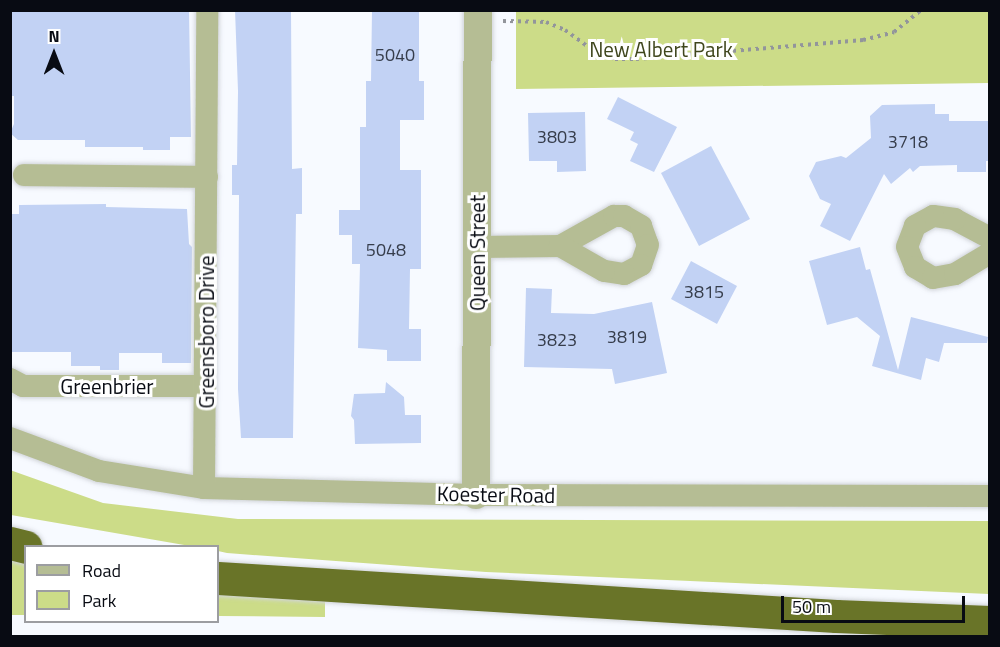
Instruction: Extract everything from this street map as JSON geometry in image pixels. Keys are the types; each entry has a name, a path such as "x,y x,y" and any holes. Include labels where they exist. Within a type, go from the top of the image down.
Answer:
{"highway":[{"path":"219,578 836,616 990,622"}],"street":[{"name":"Greensboro Drive","path":"204,488 207,10"},
{"name":"Queen Street","path":"476,495 478,16"},
{"path":"24,175 207,177"},
{"path":"990,238 955,219 933,216 915,226 907,247 915,267 933,278 955,274 990,253"},
{"path":"477,247 560,246"},
{"name":"Greenbrier","path":"10,379 23,386 205,386"},
{"name":"Koester Road","path":"10,438 99,471 204,488 476,495 990,496"}],"path":[{"path":"478,16 546,22 565,30 597,53 615,59 636,59 863,40 894,32 921,10"}],"green space":[{"name":"New Albert Park","path":"516,11 989,11 989,83 516,89"},
{"path":"10,470 103,503 238,519 989,521 989,594 486,572 227,553 219,551 219,545 184,545 11,515"},
{"path":"10,558 24,561 24,615 11,615"},
{"path":"219,591 325,602 325,617 219,616"}],"building":[{"path":"10,10 189,10 191,137 170,137 170,150 143,150 143,147 85,147 85,140 18,140 10,133 14,124 14,96 10,96"},
{"path":"235,10 291,10 292,169 302,168 302,214 296,214 293,438 241,438 238,389 239,195 232,195 232,165 237,165 238,91"},
{"path":"372,10 419,10 419,81 424,81 424,120 400,120 400,170 421,170 421,269 410,269 409,329 421,329 421,361 387,361 387,350 358,348 360,264 352,264 352,235 339,235 339,210 360,210 360,127 366,127 366,81 371,81"},
{"path":"618,97 677,127 654,172 630,161 638,144 630,140 634,132 607,119"},
{"path":"935,104 935,114 949,114 949,121 990,121 990,161 986,161 986,172 957,172 957,165 920,166 913,172 910,168 891,184 884,174 850,241 820,226 831,204 820,199 809,176 816,162 841,156 846,158 871,138 870,116 882,105"},
{"path":"585,112 586,171 557,172 557,161 529,161 528,113"},
{"path":"711,146 750,219 699,246 661,173"},
{"path":"106,204 106,207 187,209 189,244 192,247 191,363 162,363 162,353 119,353 119,370 100,370 100,366 71,366 71,352 10,352 10,214 19,214 19,205"},
{"path":"860,247 866,270 870,269 898,370 911,317 988,337 987,343 944,343 939,362 926,358 921,380 872,366 880,336 857,317 827,325 809,261"},
{"path":"691,261 737,286 717,324 671,299"},
{"path":"526,288 552,289 551,313 594,314 652,302 667,373 615,384 612,369 524,367"},
{"path":"386,382 404,397 405,415 421,415 421,443 355,444 354,420 351,416 354,394 385,393"}]}
